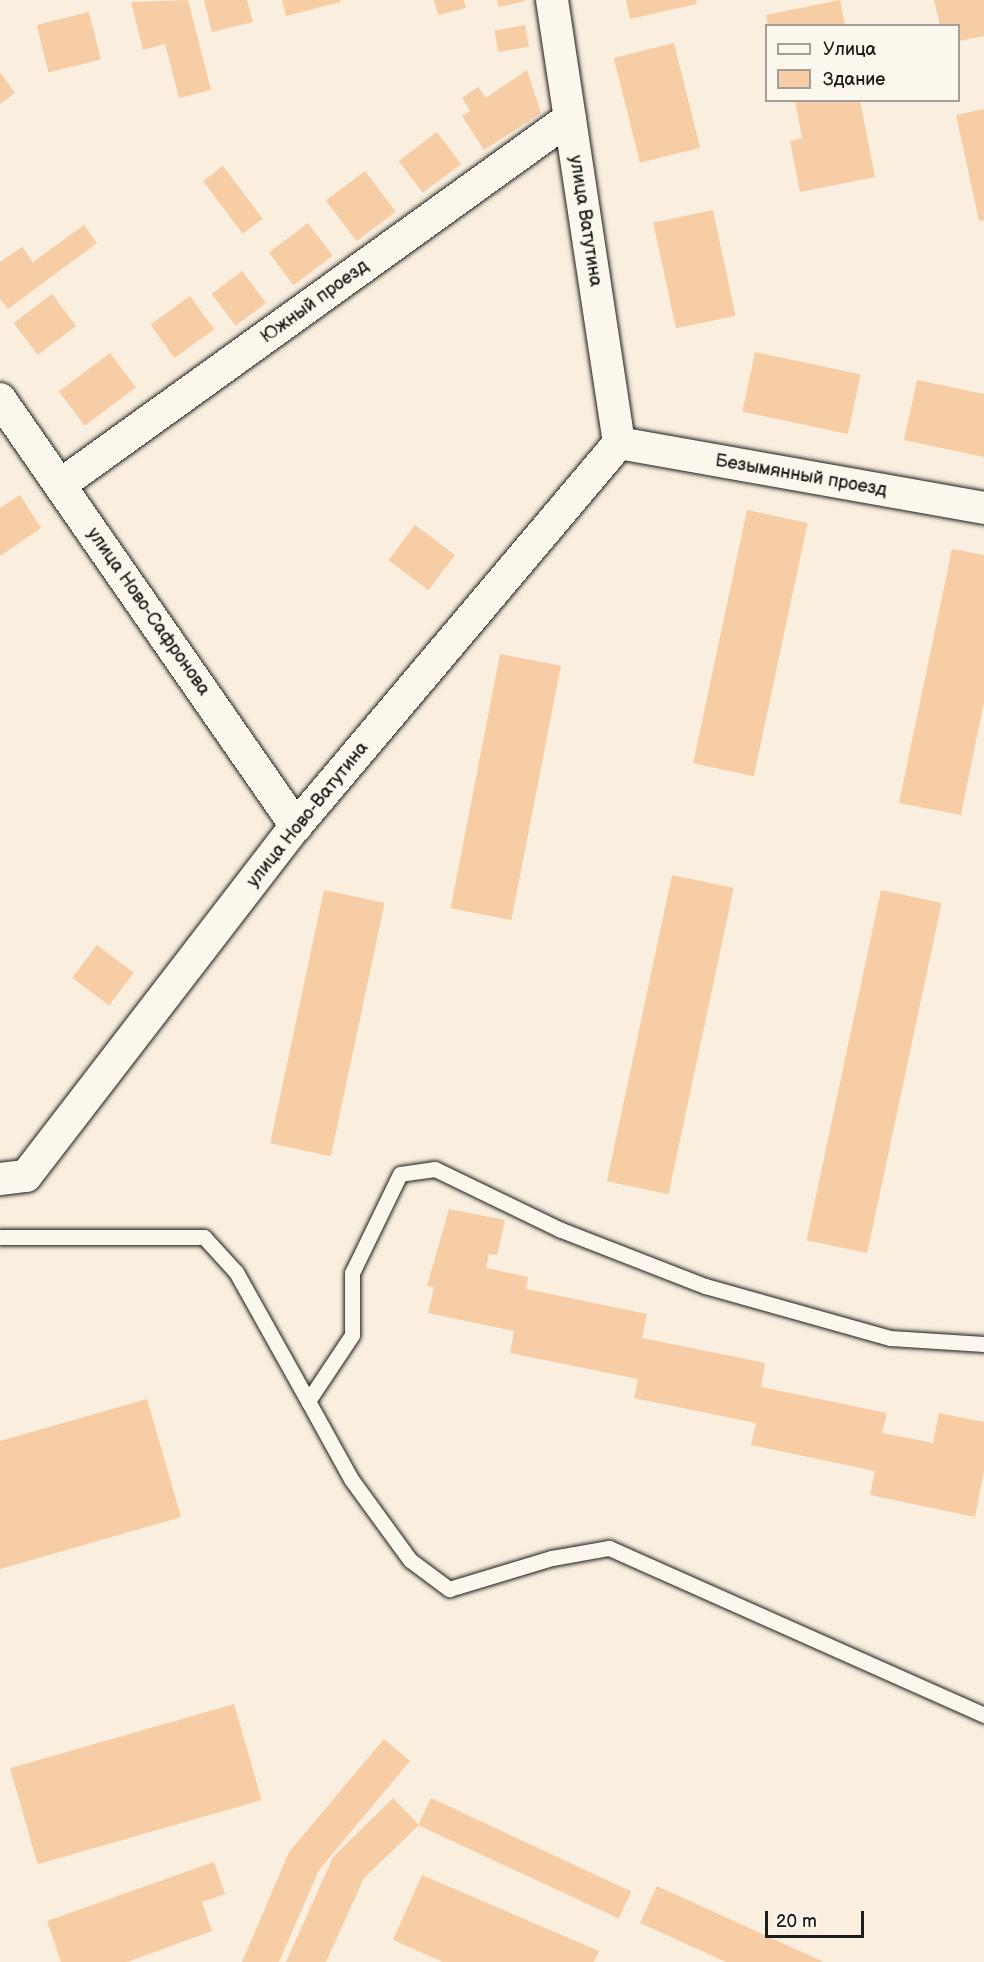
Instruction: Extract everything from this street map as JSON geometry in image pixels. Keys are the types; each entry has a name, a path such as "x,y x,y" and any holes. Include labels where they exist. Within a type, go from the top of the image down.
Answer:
{"street":[{"name":"улица Ватутина","path":"552,0 619,443"},
{"name":"Южный проезд","path":"60,485 570,118"},
{"name":"улица Ново-Сафронова","path":"0,399 296,826"},
{"name":"Безымянный проезд","path":"619,443 984,508"},
{"name":"улица Ново-Ватутина","path":"0,1179 26,1176 296,826 619,443"}],"lane":[{"path":"308,1401 352,1335 352,1273 400,1174 435,1169 561,1230 705,1286 890,1338 984,1344"},
{"path":"0,1238 204,1237 236,1272 351,1479 410,1560 448,1589 552,1558 609,1548 984,1715"}],"building":[{"path":"188,0 211,90 179,98 165,44 143,50 131,2"},
{"path":"204,0 247,0 253,22 212,32"},
{"path":"282,0 340,0 341,2 286,16"},
{"path":"434,0 464,0 466,8 438,15"},
{"path":"497,0 525,0 525,1 499,7"},
{"path":"626,0 696,0 697,4 630,19"},
{"path":"840,0 845,24 768,24 766,15"},
{"path":"934,0 984,0 984,36 960,41 960,24 940,24"},
{"path":"89,12 101,60 48,73 37,25"},
{"path":"525,25 529,47 498,52 494,30"},
{"path":"674,43 700,148 640,163 614,58"},
{"path":"527,70 541,113 484,150 462,116 470,111 462,98 478,87 486,98"},
{"path":"0,72 15,93 0,104"},
{"path":"795,102 860,102 875,177 800,192 790,141 802,138"},
{"path":"984,109 984,220 979,221 956,115"},
{"path":"437,132 461,164 423,193 399,161"},
{"path":"223,166 263,219 243,234 203,181"},
{"path":"365,171 396,212 357,241 326,200"},
{"path":"713,210 735,316 676,328 653,223"},
{"path":"308,223 333,256 294,285 269,252"},
{"path":"84,225 97,243 8,309 0,299 0,262 22,247 33,262"},
{"path":"242,271 266,303 236,326 212,294"},
{"path":"52,294 76,326 38,355 14,323"},
{"path":"190,296 214,329 174,358 150,325"},
{"path":"755,352 861,374 848,434 742,412"},
{"path":"110,353 136,387 85,426 59,392"},
{"path":"917,380 984,394 984,457 904,440"},
{"path":"20,495 41,528 0,556 0,508"},
{"path":"747,510 808,523 754,776 693,763"},
{"path":"415,525 455,555 428,590 389,560"},
{"path":"952,549 984,555 984,702 961,815 899,803"},
{"path":"500,654 561,666 511,920 451,908"},
{"path":"672,875 734,888 669,1194 607,1181"},
{"path":"324,890 385,903 331,1156 270,1143"},
{"path":"881,890 942,903 867,1253 807,1240"},
{"path":"97,945 134,973 109,1005 72,978"},
{"path":"449,1209 505,1220 497,1255 489,1254 486,1268 528,1277 526,1289 647,1314 642,1338 765,1363 761,1387 887,1413 882,1433 933,1443 939,1413 984,1422 984,1471 975,1517 870,1495 875,1471 751,1445 756,1423 634,1398 638,1379 510,1353 514,1331 428,1313 434,1287 427,1286"},
{"path":"147,1399 181,1517 0,1569 0,1441"},
{"path":"234,1704 262,1800 38,1864 10,1768"},
{"path":"384,1739 410,1761 319,1870 279,1962 242,1962 289,1852"},
{"path":"393,1798 419,1825 364,1878 326,1962 286,1962 333,1857"},
{"path":"431,1798 631,1891 619,1919 418,1825"},
{"path":"214,1862 225,1894 202,1902 212,1931 127,1962 61,1962 47,1921"},
{"path":"422,1875 599,1951 594,1962 443,1962 393,1940"},
{"path":"657,1886 824,1962 726,1962 640,1923"}]}
